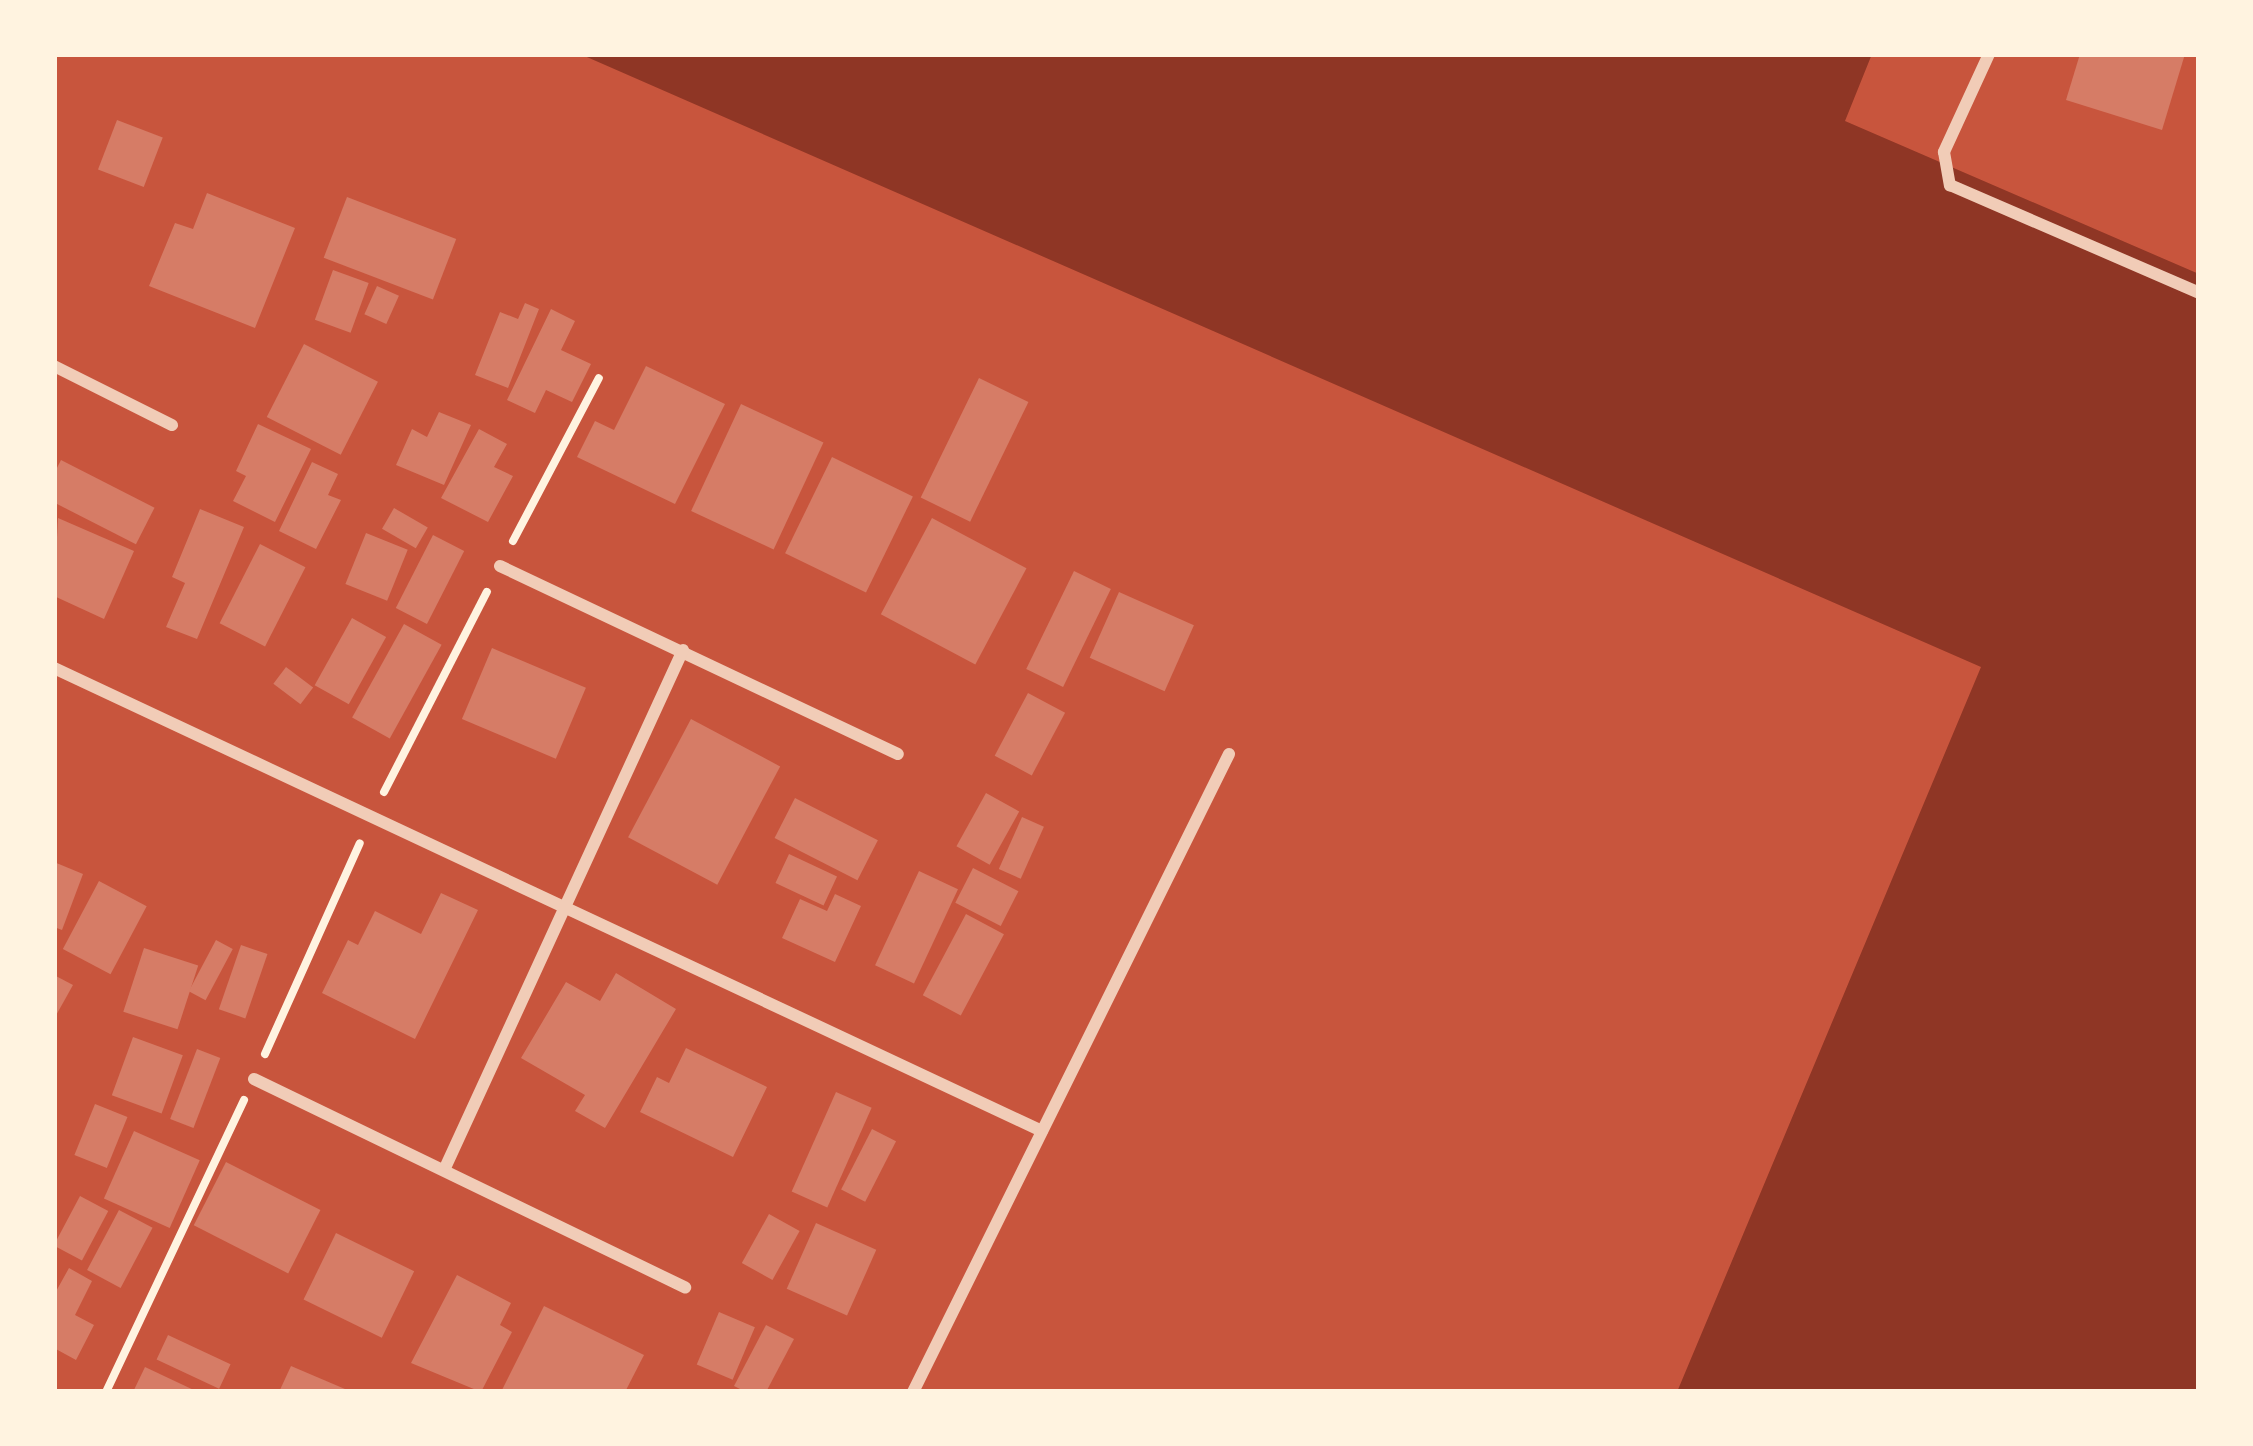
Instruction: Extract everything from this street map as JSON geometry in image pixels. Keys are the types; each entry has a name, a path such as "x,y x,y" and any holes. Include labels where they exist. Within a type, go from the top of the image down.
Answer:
{"street":[{"path":"1989,54 1944,152 1943,172 1950,185 2199,293"},
{"path":"54,366 172,424"},
{"path":"500,566 898,754"},
{"path":"445,1168 682,650"},
{"path":"54,668 1042,1132"},
{"path":"913,1392 1229,754"},
{"path":"254,1079 685,1288"}],"path":[{"path":"106,1392 372,817 599,378"}],"shaded area":[{"path":"580,54 1872,54 1845,121 2199,274 2199,1392 1677,1392 1981,667"}],"building":[{"path":"2080,54 2185,54 2162,130 2066,100"},
{"path":"117,120 163,138 144,187 98,169"},
{"path":"207,193 295,228 255,328 149,286 175,223 193,229"},
{"path":"347,197 456,239 433,300 324,258"},
{"path":"333,270 369,283 351,333 315,320"},
{"path":"377,286 399,296 386,324 364,314"},
{"path":"525,303 539,309 508,388 475,375 500,312 518,319"},
{"path":"551,309 575,321 561,350 591,364 572,402 546,390 535,413 507,400"},
{"path":"304,344 378,382 341,455 267,417"},
{"path":"646,366 725,404 675,504 577,457 595,421 614,430"},
{"path":"979,378 1028,402 970,522 921,498"},
{"path":"741,404 823,442 774,549 691,511"},
{"path":"439,412 471,425 444,485 396,465 412,429 427,437"},
{"path":"258,424 311,449 275,522 233,501 246,476 236,471"},
{"path":"479,429 507,444 494,467 513,476 488,522 441,498"},
{"path":"832,457 913,496 866,593 785,553"},
{"path":"61,460 155,508 136,544 54,502 54,474"},
{"path":"312,462 338,474 328,495 341,500 316,549 279,531"},
{"path":"394,508 428,528 416,548 382,529"},
{"path":"200,509 244,527 197,639 166,627 185,583 172,577"},
{"path":"58,518 134,551 104,619 54,596"},
{"path":"932,518 1026,568 975,664 881,614"},
{"path":"366,533 408,550 387,601 345,584"},
{"path":"433,535 464,551 427,624 396,608"},
{"path":"260,544 305,567 265,646 220,623"},
{"path":"1074,571 1111,589 1063,687 1026,669"},
{"path":"1119,592 1194,625 1165,691 1090,658"},
{"path":"352,618 386,637 349,704 315,685"},
{"path":"404,624 442,645 390,738 352,718"},
{"path":"492,648 586,688 556,759 462,719"},
{"path":"286,667 313,687 301,704 273,684"},
{"path":"1028,693 1065,713 1032,775 995,756"},
{"path":"691,719 780,766 717,885 628,837"},
{"path":"986,793 1019,811 990,865 956,846"},
{"path":"795,798 878,840 857,880 775,838"},
{"path":"1022,817 1044,827 1021,879 999,869"},
{"path":"789,854 837,876 824,905 775,883"},
{"path":"54,862 83,874 62,930 54,927"},
{"path":"973,868 1018,891 1001,926 955,903"},
{"path":"919,871 958,889 914,983 875,965"},
{"path":"99,881 147,906 111,974 63,949"},
{"path":"441,893 478,910 415,1039 322,993 348,940 358,945 375,911 421,934"},
{"path":"835,894 861,906 835,962 782,938 800,899 827,911"},
{"path":"966,914 1004,934 961,1015 923,995"},
{"path":"216,940 233,949 206,1000 189,991"},
{"path":"241,945 267,954 245,1018 219,1009"},
{"path":"144,948 198,966 178,1029 123,1012"},
{"path":"616,973 676,1009 605,1128 575,1111 585,1095 521,1058 566,982 600,1001"},
{"path":"54,975 73,985 54,1019"},
{"path":"133,1037 183,1055 162,1113 112,1095"},
{"path":"686,1048 767,1087 733,1157 640,1112 657,1077 669,1083"},
{"path":"197,1049 220,1058 193,1128 170,1119"},
{"path":"836,1092 872,1108 827,1207 792,1192"},
{"path":"95,1104 127,1117 107,1168 74,1155"},
{"path":"872,1129 896,1141 865,1202 841,1190"},
{"path":"134,1131 200,1160 170,1228 104,1199"},
{"path":"226,1162 320,1210 288,1273 194,1225"},
{"path":"80,1196 108,1211 82,1260 54,1246"},
{"path":"119,1210 153,1228 121,1288 87,1270"},
{"path":"769,1214 800,1231 772,1280 742,1263"},
{"path":"816,1223 876,1250 847,1316 787,1289"},
{"path":"336,1233 414,1271 382,1338 304,1300"},
{"path":"69,1268 92,1281 75,1315 94,1325 76,1360 54,1348 54,1295"},
{"path":"457,1275 511,1303 500,1325 512,1332 481,1392 411,1363"},
{"path":"544,1306 644,1355 625,1392 501,1392"},
{"path":"719,1312 755,1327 733,1380 697,1364"},
{"path":"766,1325 794,1339 766,1392 746,1392 734,1386"},
{"path":"168,1335 231,1364 219,1389 157,1359"},
{"path":"291,1366 352,1392 279,1392"},
{"path":"145,1367 198,1392 133,1392"}]}
